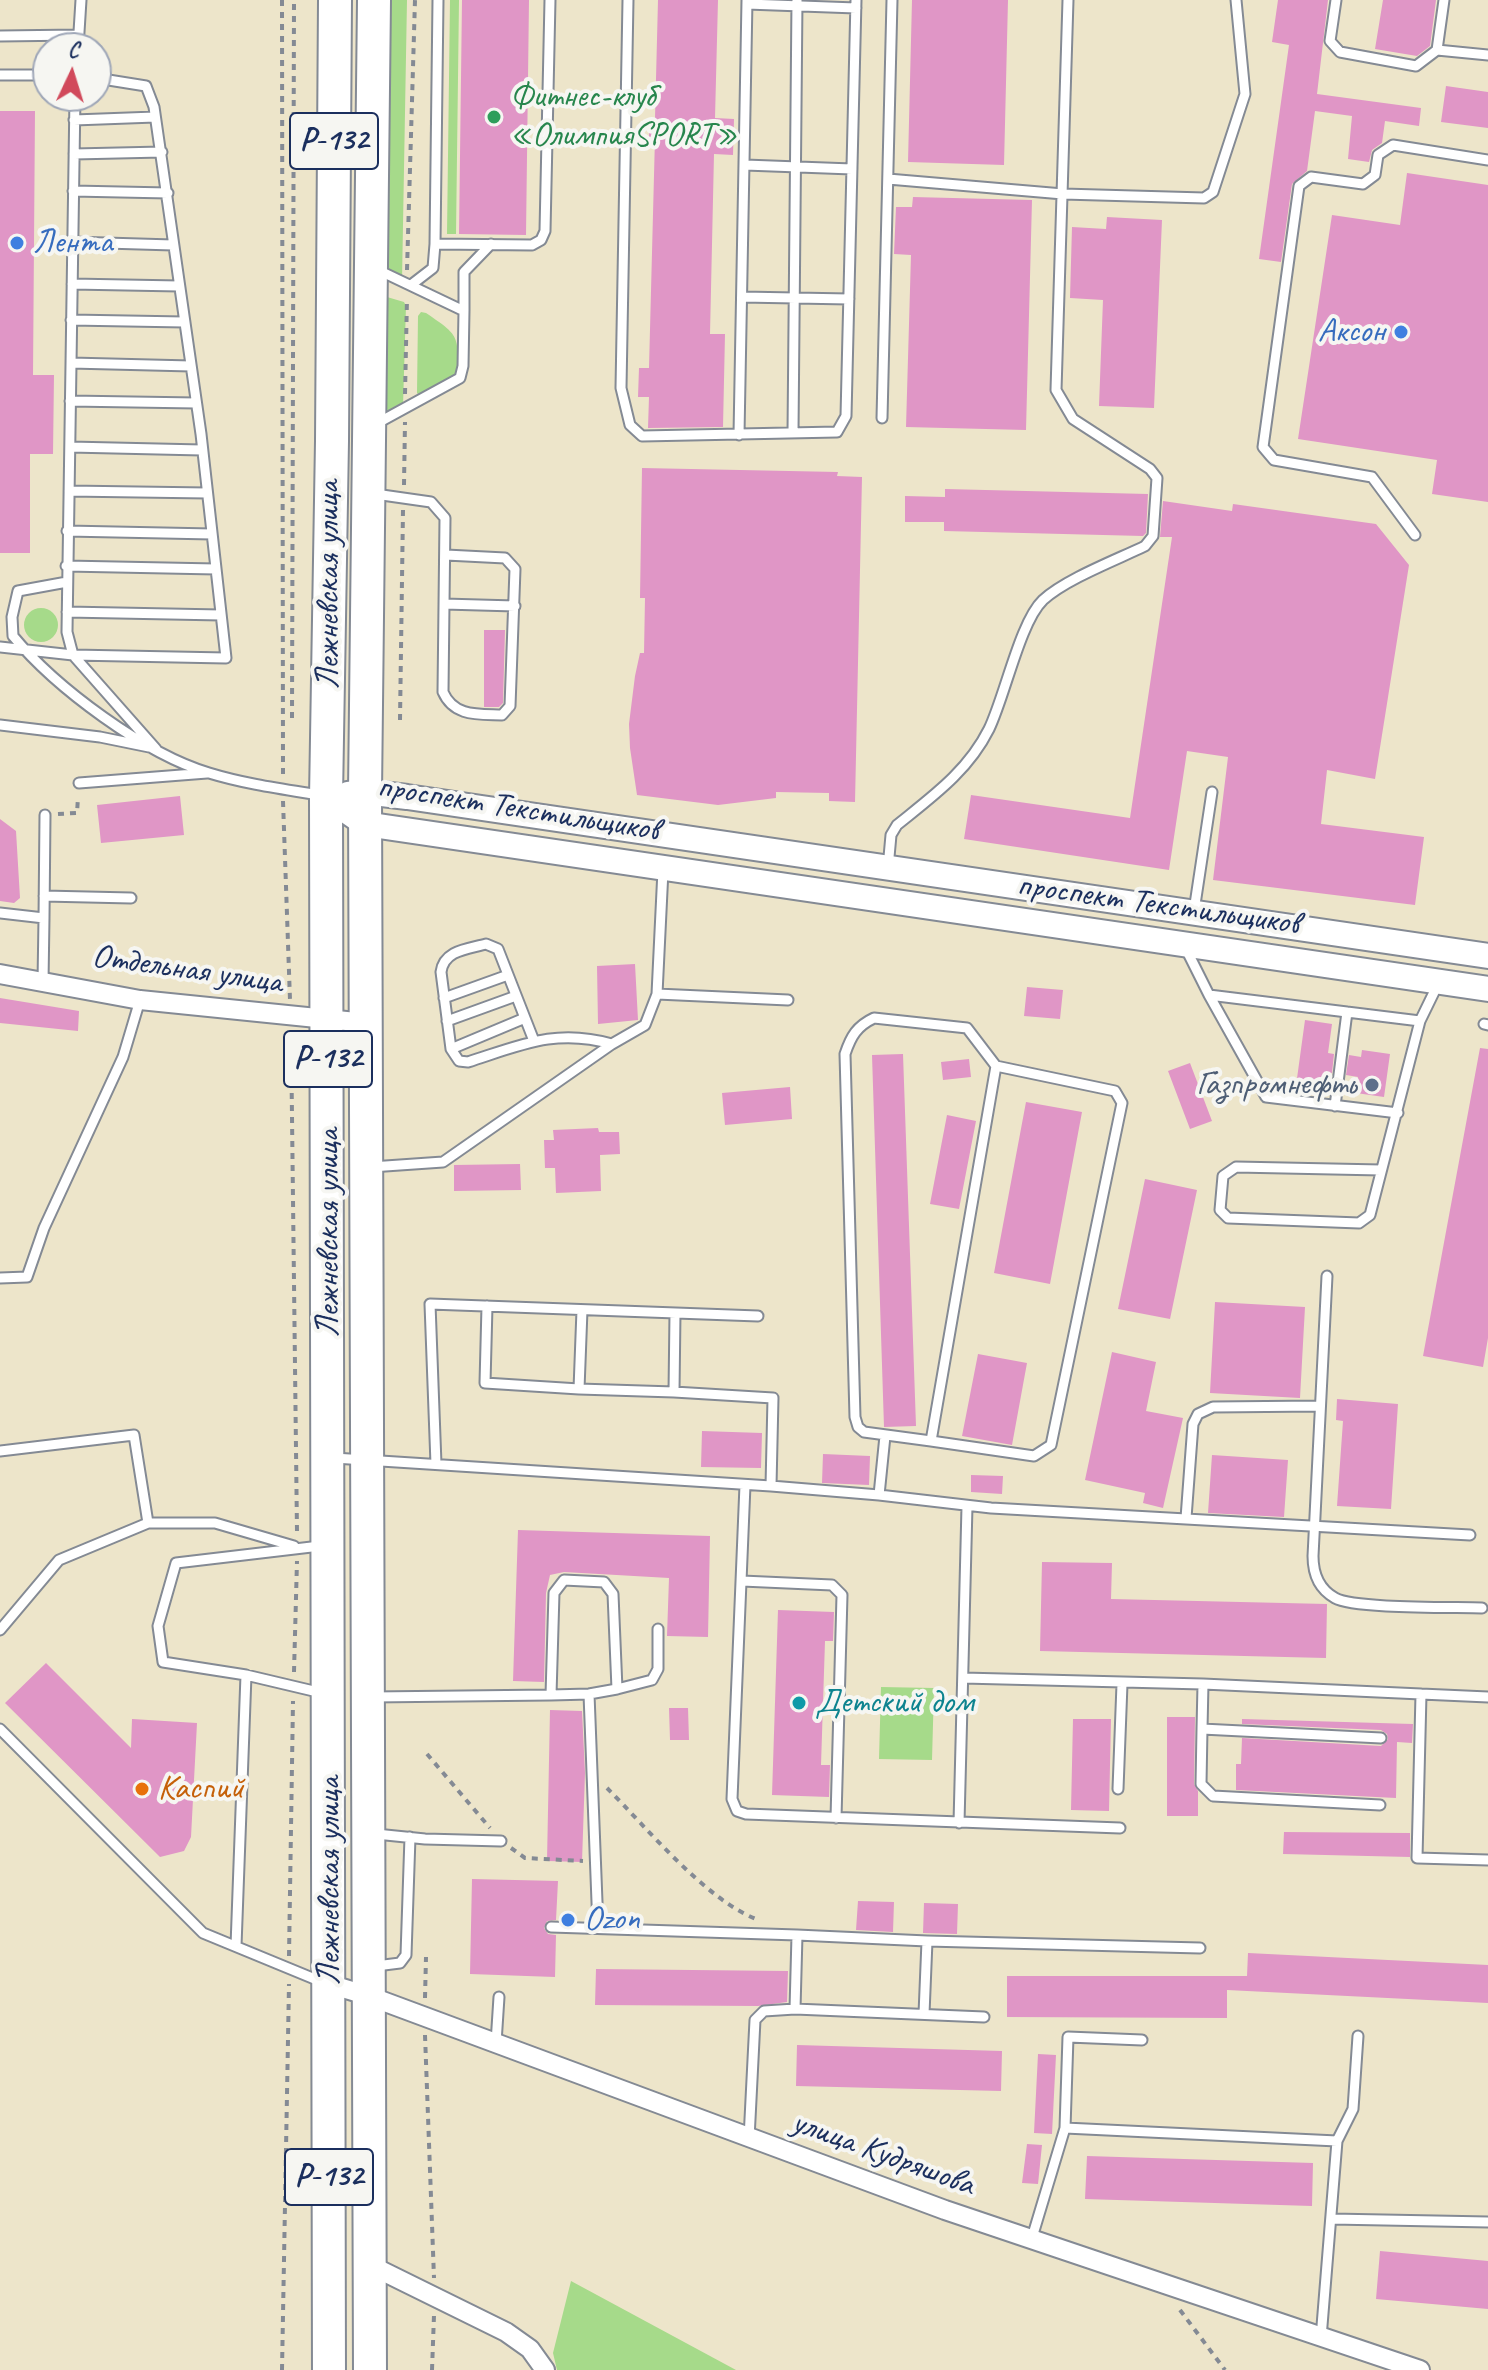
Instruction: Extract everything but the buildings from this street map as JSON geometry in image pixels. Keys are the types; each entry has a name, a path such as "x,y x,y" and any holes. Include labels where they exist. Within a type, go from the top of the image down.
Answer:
{"highway":[{"name":"Лежневская улица","path":"329,2370 328,1695 312,1546 327,1457 326,797 333,425 335,0"},
{"name":"Лежневская улица","path":"370,2370 365,792 374,0"}],"main road":[{"name":"проспект Текстильщиков","path":"326,797 365,792 1488,956"},
{"name":"проспект Текстильщиков","path":"326,797 365,824 1488,989"}],"street":[{"name":"Отдельная улица","path":"0,974 140,1000 366,1023"},
{"name":"улица Кудряшова","path":"329,1984 369,1981 425,2016 749,2139 1031,2241 1420,2370"},
{"path":"370,2265 506,2332 530,2349 545,2370"}],"lane":[{"path":"78,32 81,0"},
{"path":"409,284 433,268 438,0"},
{"path":"435,244 532,245 541,240 545,231 550,0"},
{"path":"628,0 621,388 630,425 642,436 739,435 837,432 844,424 856,4 747,2 739,435"},
{"path":"882,418 892,0"},
{"path":"888,868 891,835 897,825 957,776 972,759 989,728 1032,614 1056,590 1145,546 1153,536 1157,478 1150,469 1073,419 1056,390 1068,0"},
{"path":"888,179 1063,194 1204,198 1213,192 1245,94 1236,0"},
{"path":"1336,0 1330,41 1340,52 1416,66 1437,50 1488,55"},
{"path":"1437,50 1444,0"},
{"path":"793,433 797,3"},
{"path":"0,36 32,36"},
{"path":"0,75 32,75"},
{"path":"0,647 73,655 226,658 162,152 146,86 112,81"},
{"path":"74,112 67,632 73,655 156,749"},
{"path":"74,120 155,117"},
{"path":"1415,535 1372,477 1274,460 1263,447 1299,186 1311,177 1363,184 1375,175 1378,155 1393,145 1488,160"},
{"path":"74,154 162,152"},
{"path":"745,165 852,169"},
{"path":"73,191 168,193"},
{"path":"72,242 173,245"},
{"path":"368,428 460,378 463,366 464,272 491,244"},
{"path":"370,267 464,311"},
{"path":"72,284 179,286"},
{"path":"742,297 849,299"},
{"path":"71,320 184,322"},
{"path":"71,363 191,366"},
{"path":"70,401 196,403"},
{"path":"70,447 202,450"},
{"path":"69,491 207,493"},
{"path":"368,493 431,502 445,518 441,683 446,700 452,707 463,712 502,715 510,706 515,569 505,558 446,555"},
{"path":"67,531 212,534"},
{"path":"66,566 216,569"},
{"path":"67,582 18,591 12,617 13,636 86,707 156,749 207,773 326,797"},
{"path":"444,604 515,606"},
{"path":"67,612 221,615"},
{"path":"0,725 100,737 156,749"},
{"path":"79,783 207,773"},
{"path":"1193,914 1212,792"},
{"path":"43,982 45,815"},
{"path":"367,1167 443,1162 612,1044 645,1025 657,994 663,867"},
{"path":"44,896 131,898"},
{"path":"0,913 44,918"},
{"path":"534,1041 498,949 486,944 450,954 442,963 444,998 451,1049 459,1061 468,1062 534,1041 561,1036 591,1038 612,1044"},
{"path":"1184,944 1266,1097 1398,1113"},
{"path":"444,998 508,975"},
{"path":"1381,1170 1236,1167 1223,1176 1220,1210 1228,1218 1359,1223 1370,1215 1420,1021 1439,981"},
{"path":"657,994 788,1000"},
{"path":"1209,995 1420,1021"},
{"path":"447,1021 516,996"},
{"path":"0,1278 27,1277 44,1228 123,1057 140,1000"},
{"path":"1335,1106 1347,1012"},
{"path":"451,1049 525,1018"},
{"path":"874,1018 967,1028 996,1066 1115,1091 1122,1103 1051,1445 1034,1456 864,1432 858,1427 855,1417 845,1054 850,1039 861,1024 874,1018"},
{"path":"931,1441 996,1066"},
{"path":"1327,1276 1315,1526 1315,1572 1322,1587 1334,1597 1350,1603 1482,1608"},
{"path":"436,1464 430,1304 758,1316"},
{"path":"487,1306 485,1383 773,1398 771,1486"},
{"path":"579,1389 582,1310"},
{"path":"674,1392 675,1313"},
{"path":"1186,1518 1193,1424 1198,1414 1213,1407 1319,1406"},
{"path":"0,1451 134,1435 148,1523"},
{"path":"879,1495 885,1436"},
{"path":"327,1457 771,1486 967,1506 1470,1535"},
{"path":"745,1485 732,1804 741,1813 1120,1828"},
{"path":"959,1823 967,1506"},
{"path":"0,1630 59,1560 148,1523 215,1523 312,1546"},
{"path":"312,1546 176,1563 158,1626 163,1662 293,1684 328,1695"},
{"path":"551,1695 554,1593 564,1580 604,1582 613,1594 617,1689"},
{"path":"742,1581 832,1585 842,1595 836,1818"},
{"path":"368,1697 589,1694 617,1689 652,1680 658,1669 658,1629"},
{"path":"236,1946 246,1675"},
{"path":"963,1678 1203,1684 1488,1697"},
{"path":"1118,1789 1122,1684"},
{"path":"1203,1684 1201,1784 1213,1796 1380,1805"},
{"path":"589,1694 598,1928"},
{"path":"1421,1694 1417,1858 1488,1860"},
{"path":"0,1729 203,1933 329,1984"},
{"path":"1202,1729 1381,1738"},
{"path":"368,1833 501,1841"},
{"path":"369,1981 400,1963 406,1955 410,1837"},
{"path":"551,1927 1200,1948"},
{"path":"795,2009 797,1935"},
{"path":"924,2014 927,1941"},
{"path":"496,2043 499,1997"},
{"path":"749,2139 755,2020 764,2011 795,2009 984,2017"},
{"path":"1321,2338 1337,2141 1353,2109 1358,2036"},
{"path":"1031,2241 1065,2128 1068,2037 1142,2040"},
{"path":"1065,2128 1337,2141"},
{"path":"1332,2219 1488,2222"}],"path":[{"path":"282,0 283,789 312,1546 293,1684 282,2370"},
{"path":"292,718 294,0"},
{"path":"400,720 415,0"},
{"path":"45,815 77,813 79,783"},
{"path":"592,1772 711,1890 742,1913 756,1919"},
{"path":"426,1957 425,2016 435,2297 432,2370"},
{"path":"1154,2282 1178,2306 1225,2370"}],"green space":[{"path":"388,0 407,0 402,281 386,270"},
{"path":"450,0 459,0 456,234 447,234"},
{"path":"387,297 404,302 406,306 403,406 387,415 383,412"},
{"path":"421,312 445,327 455,338 458,376 421,397 417,393 418,316"},
{"path":"41,608 53,613 58,625 53,637 41,642 29,637 24,625 29,613"},
{"path":"881,1687 934,1688 932,1760 879,1759"},
{"path":"571,2281 736,2370 557,2370 553,2353"}],"place":[{"name":"Фитнес-клуб «ОлимпияSPORT»","path":"494,117"},
{"name":"Лента","path":"17,243"},
{"name":"Аксон","path":"1401,332"},
{"name":"Газпромнефть","path":"1372,1085"},
{"name":"Детский дом","path":"799,1703"},
{"name":"Каспий","path":"142,1789"},
{"name":"Ozon","path":"568,1920"}]}
